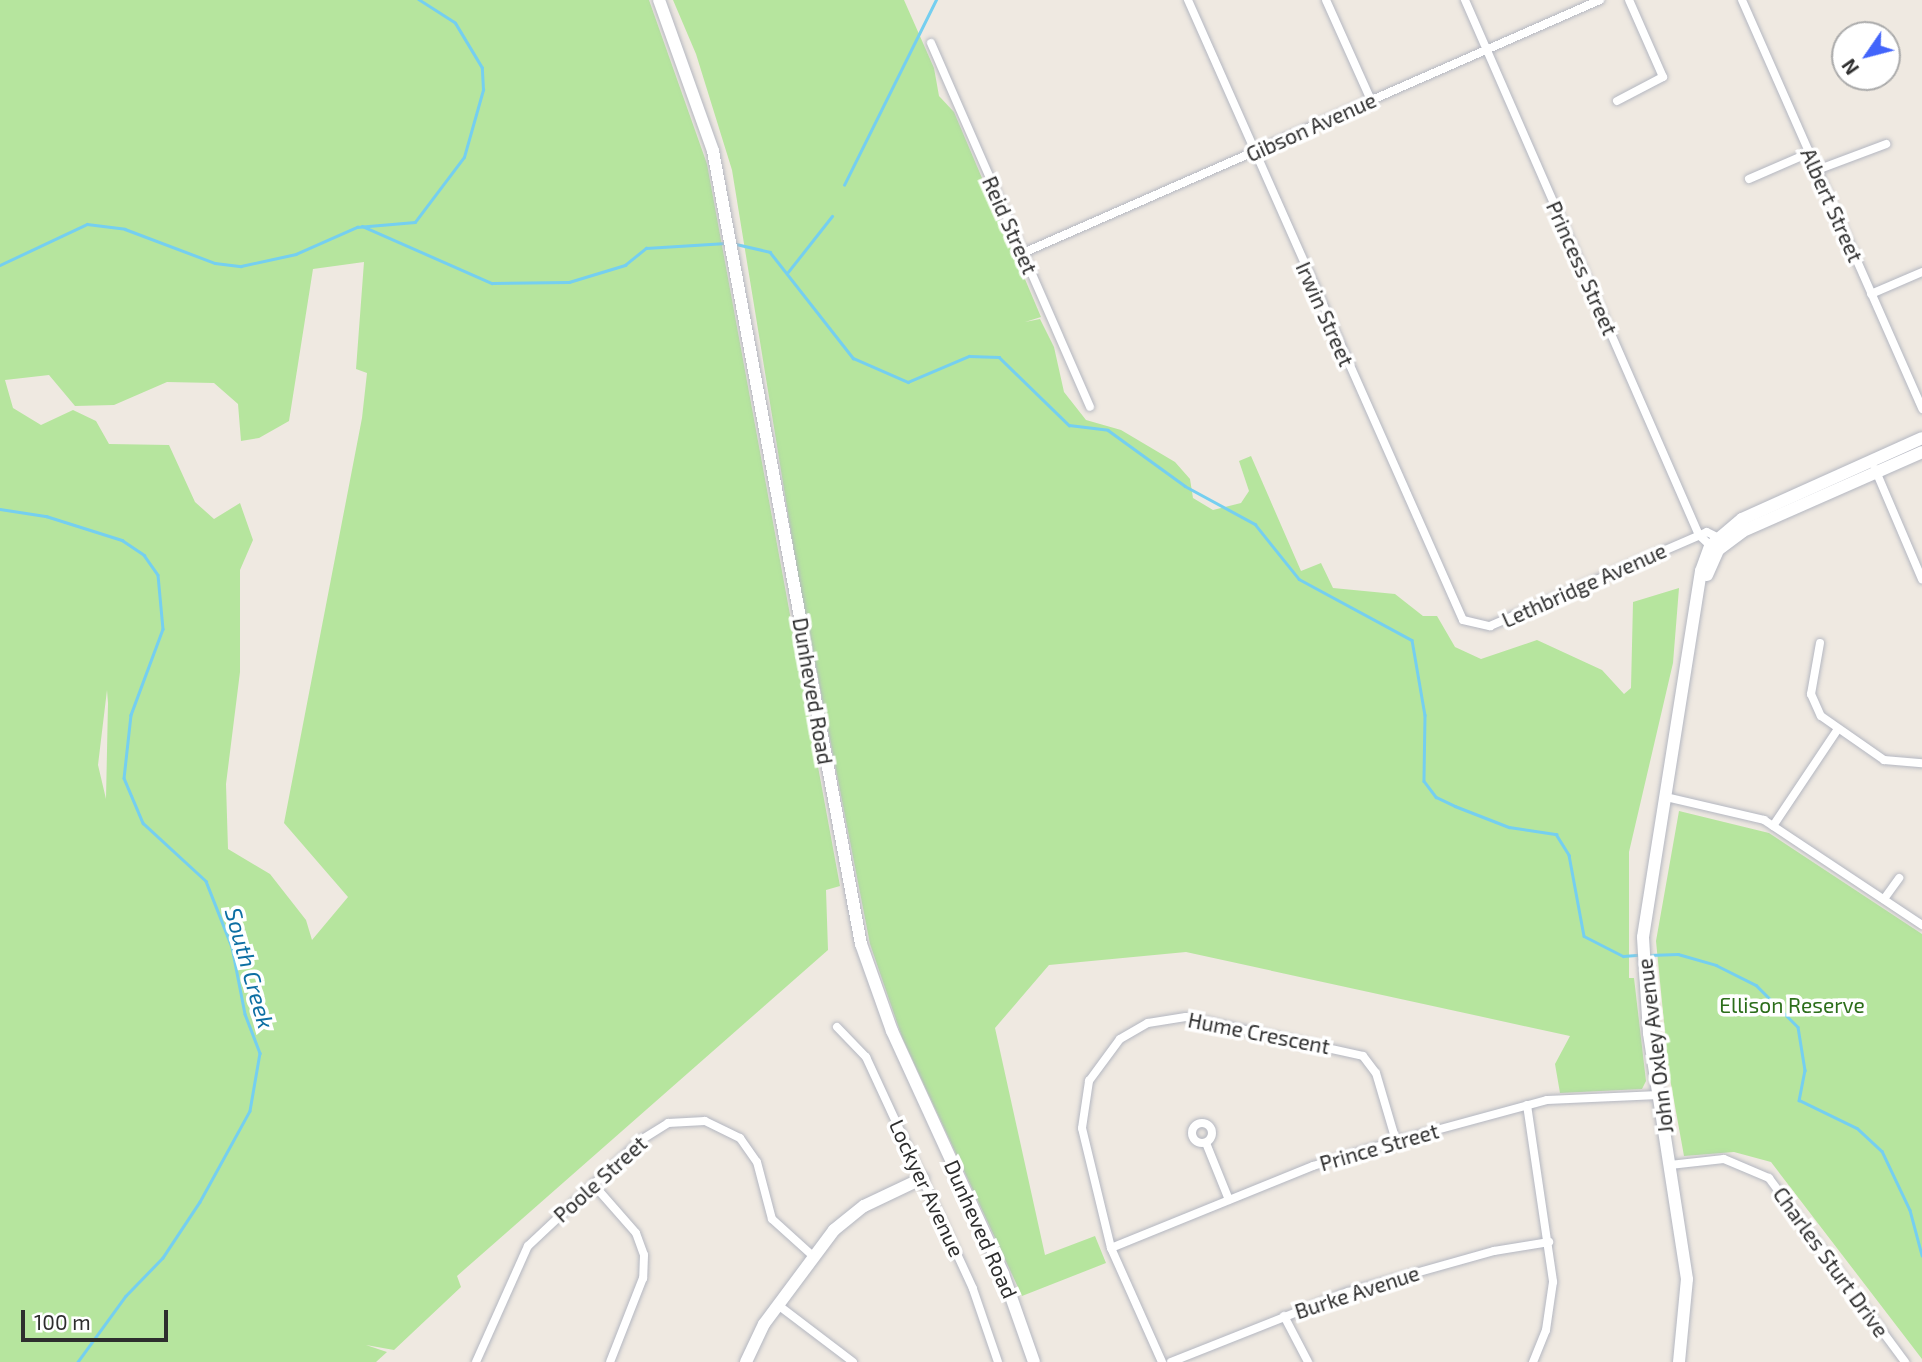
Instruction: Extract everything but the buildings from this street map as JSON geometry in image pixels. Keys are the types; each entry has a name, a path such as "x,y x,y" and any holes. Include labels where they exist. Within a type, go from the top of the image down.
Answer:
{"main road":[{"name":"Dunheved Road","path":"659,0 702,109 726,214 862,944 892,1031 1003,1274 1034,1362"},
{"path":"1873,466 1922,438"},
{"path":"1718,544 1766,505 1873,466 1922,452"},
{"name":"John Oxley Avenue","path":"1679,1362 1687,1279 1659,1095 1644,973 1643,937 1650,866 1666,797 1698,606 1718,544"},
{"path":"746,1362 778,1306 813,1256 856,1211 923,1178"}],"street":[{"name":"Irwin Street","path":"1188,0 1456,612 1468,625"},
{"path":"1326,0 1371,100"},
{"name":"Princess Street","path":"1465,0 1699,535 1718,544"},
{"name":"Gibson Avenue","path":"1023,253 1600,0"},
{"path":"1617,102 1663,77 1629,0"},
{"name":"Albert Street","path":"1742,0 1922,409"},
{"name":"Reid Street","path":"931,43 1090,407"},
{"path":"1817,170 1886,144"},
{"path":"1749,179 1809,153"},
{"path":"1871,294 1922,272"},
{"path":"1873,466 1922,579"},
{"path":"1699,535 1718,544"},
{"name":"Lethbridge Avenue","path":"1468,625 1490,626 1699,535"},
{"path":"1820,643 1812,667 1812,699 1821,716 1891,762 1922,763"},
{"path":"1773,826 1838,729"},
{"path":"1666,797 1739,811 1773,826 1922,925"},
{"path":"1884,899 1899,878"},
{"name":"Hume Crescent","path":"1162,1362 1111,1248 1083,1138 1083,1104 1105,1055 1148,1023 1193,1018 1363,1056 1376,1073 1396,1141"},
{"name":"Lockyer Avenue","path":"836,1027 866,1056 973,1289 998,1362"},
{"name":"Prince Street","path":"1111,1248 1322,1163 1396,1141 1527,1105 1659,1095"},
{"path":"1527,1105 1549,1242 1552,1302 1533,1362"},
{"name":"Poole Street","path":"476,1362 518,1259 593,1184 660,1126 682,1120 714,1123 750,1149 772,1219 813,1256"},
{"path":"1206,1143 1229,1200"},
{"name":"Charles Sturt Drive","path":"1670,1165 1724,1159 1764,1173 1905,1362"},
{"path":"593,1184 636,1233 644,1255 643,1278 610,1362"},
{"name":"Burke Avenue","path":"1171,1362 1284,1316 1480,1255 1549,1242"},
{"path":"778,1306 853,1362"},
{"path":"1284,1316 1308,1362"}],"green space":[{"path":"0,0 649,0 707,164 840,886 826,890 828,950 457,1276 461,1287 394,1350 366,1345 387,1352 376,1362 0,1362","holes":["364,262 356,369 367,373 362,418 284,823 348,897 312,940 306,920 270,874 228,849 226,784 240,672 240,570 253,540 240,503 214,519 195,502 169,445 109,444 96,421 73,410 41,425 13,408 5,380 49,375 75,406 114,405 167,382 214,383 238,404 241,441 259,438 289,421 313,269","107,690 108,703 106,799 98,765"]},
{"path":"673,0 904,0 934,68 939,96 954,112 1041,317 1025,322 1040,319 1054,347 1064,392 1086,420 1121,430 1175,462 1190,479 1193,498 1213,510 1241,503 1249,491 1239,461 1251,456 1301,571 1321,563 1333,588 1395,594 1423,616 1437,616 1455,647 1481,659 1537,640 1602,670 1624,694 1631,688 1633,602 1679,588 1673,663 1629,852 1629,978 1634,978 1646,1081 1642,1089 1560,1093 1555,1064 1570,1036 1186,952 1049,965 995,1028 1045,1255 1095,1236 1106,1263 1022,1296 902,1037 870,944 798,575 732,170 696,54"},
{"name":"Ellison Reserve","path":"1679,811 1769,833 1922,934 1922,1359 1771,1162 1734,1152 1684,1156 1669,1073 1656,941"}],"waterway":[{"name":"South Creek","path":"0,265 87,224 125,229 215,263 241,266 296,254 357,227 415,222 464,157 483,90 482,68 455,23 419,0"},
{"path":"844,185 936,0"},
{"path":"788,272 832,216"},
{"path":"362,226 492,283 569,282 625,265 646,248 726,243"},
{"path":"736,244 770,252 853,358 908,382 969,356 999,357 1069,425 1108,430 1185,486 1255,524 1299,579 1412,640 1425,715 1424,781 1436,797 1455,806 1509,827 1556,834 1569,855 1584,936 1623,956 1639,955"},
{"name":"South Creek","path":"0,509 46,516 122,540 144,555 158,575 163,629 131,715 124,778 143,823 206,881 232,947 245,1014 260,1053 250,1111 200,1202 163,1258 126,1296 78,1362"},
{"path":"1649,955 1678,954 1716,965 1756,985 1798,1027 1805,1070 1799,1100 1857,1128 1882,1151 1910,1210 1922,1255"}]}
